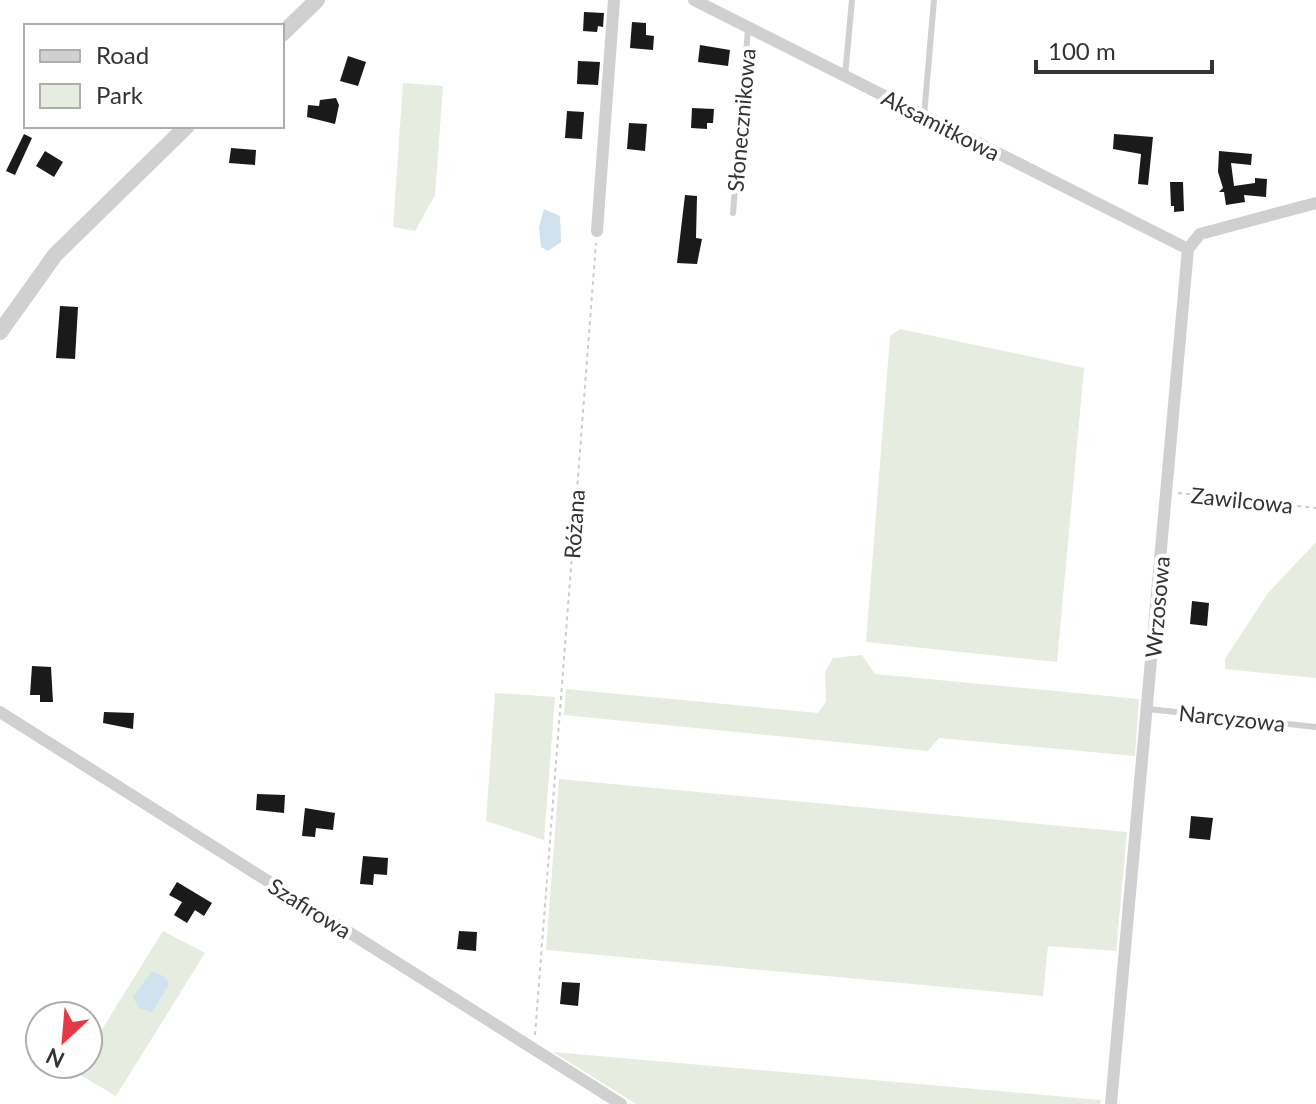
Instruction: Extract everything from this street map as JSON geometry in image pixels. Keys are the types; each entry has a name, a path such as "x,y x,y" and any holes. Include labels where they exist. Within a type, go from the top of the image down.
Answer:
{"street":[{"path":"284,32 317,0"},
{"path":"597,231 614,0"},
{"name":"Aksamitkowa","path":"694,0 1188,249"},
{"path":"0,332 32,283 79,230 185,128"},
{"path":"1188,249 1200,234 1316,203"},
{"name":"Wrzosowa","path":"1111,1104 1188,249"},
{"name":"Szafirowa","path":"0,712 621,1104"}],"lane":[{"path":"845,76 852,0"},
{"path":"924,116 934,0"},
{"name":"Słonecznikowa","path":"733,213 748,27"},
{"name":"Narcyzowa","path":"1148,709 1316,727"}],"path":[{"name":"Różana","path":"531,1047 537,1013 597,231"},
{"name":"Zawilcowa","path":"1167,492 1316,508"}],"green space":[{"path":"403,83 443,86 435,195 415,231 393,227"},
{"path":"900,329 1084,368 1057,662 866,642 890,336"},
{"path":"1316,542 1316,678 1225,669 1225,659 1268,593"},
{"path":"862,655 875,674 1139,699 1135,756 939,738 928,751 564,715 566,689 818,713 826,702 825,672 833,658"},
{"path":"495,693 555,697 544,840 486,821"},
{"path":"559,779 1127,832 1116,951 1048,946 1043,996 546,950"},
{"path":"163,931 205,953 116,1096 89,1080 104,1080 104,1026"},
{"path":"553,1052 1101,1100 1100,1104 636,1104"}],"water":[{"path":"544,209 560,216 561,242 548,251 541,247 539,227"},
{"path":"152,971 165,977 169,984 152,1012 139,1008 133,997"}],"building":[{"path":"584,12 604,13 603,27 598,26 597,32 583,31"},
{"path":"632,22 646,23 646,35 654,36 653,50 630,48"},
{"path":"700,45 730,50 728,66 698,62"},
{"path":"348,56 366,62 358,86 340,81"},
{"path":"578,61 600,62 598,85 577,84"},
{"path":"336,98 339,105 335,124 307,117 308,105 319,106 320,100"},
{"path":"692,108 714,109 713,123 707,123 707,129 691,128"},
{"path":"567,111 584,112 582,139 565,138"},
{"path":"629,123 647,124 645,151 627,149"},
{"path":"24,134 32,138 15,175 6,171"},
{"path":"1114,134 1153,137 1148,185 1138,184 1141,154 1113,149"},
{"path":"231,148 256,150 255,165 229,163"},
{"path":"45,151 63,162 54,177 36,166"},
{"path":"1219,151 1252,154 1251,165 1231,163 1234,186 1255,183 1255,178 1267,179 1266,197 1244,195 1245,202 1226,205 1224,192 1219,192 1223,188 1218,172"},
{"path":"1170,182 1183,182 1184,211 1174,212 1174,206 1171,206"},
{"path":"685,195 697,196 696,238 702,239 697,264 677,263"},
{"path":"60,306 78,307 75,359 56,358"},
{"path":"1192,601 1209,603 1207,626 1190,624"},
{"path":"32,666 51,667 53,702 40,702 40,695 30,695"},
{"path":"104,712 134,713 133,729 103,723"},
{"path":"257,794 285,795 284,813 256,810"},
{"path":"305,808 335,813 333,830 316,828 315,837 302,836"},
{"path":"1191,816 1213,818 1210,840 1189,838"},
{"path":"363,856 388,858 387,875 374,874 373,885 360,884"},
{"path":"177,882 212,903 204,916 195,910 187,923 174,915 182,902 169,895"},
{"path":"459,931 477,932 476,951 457,949"},
{"path":"562,982 580,983 578,1006 560,1004"}]}
